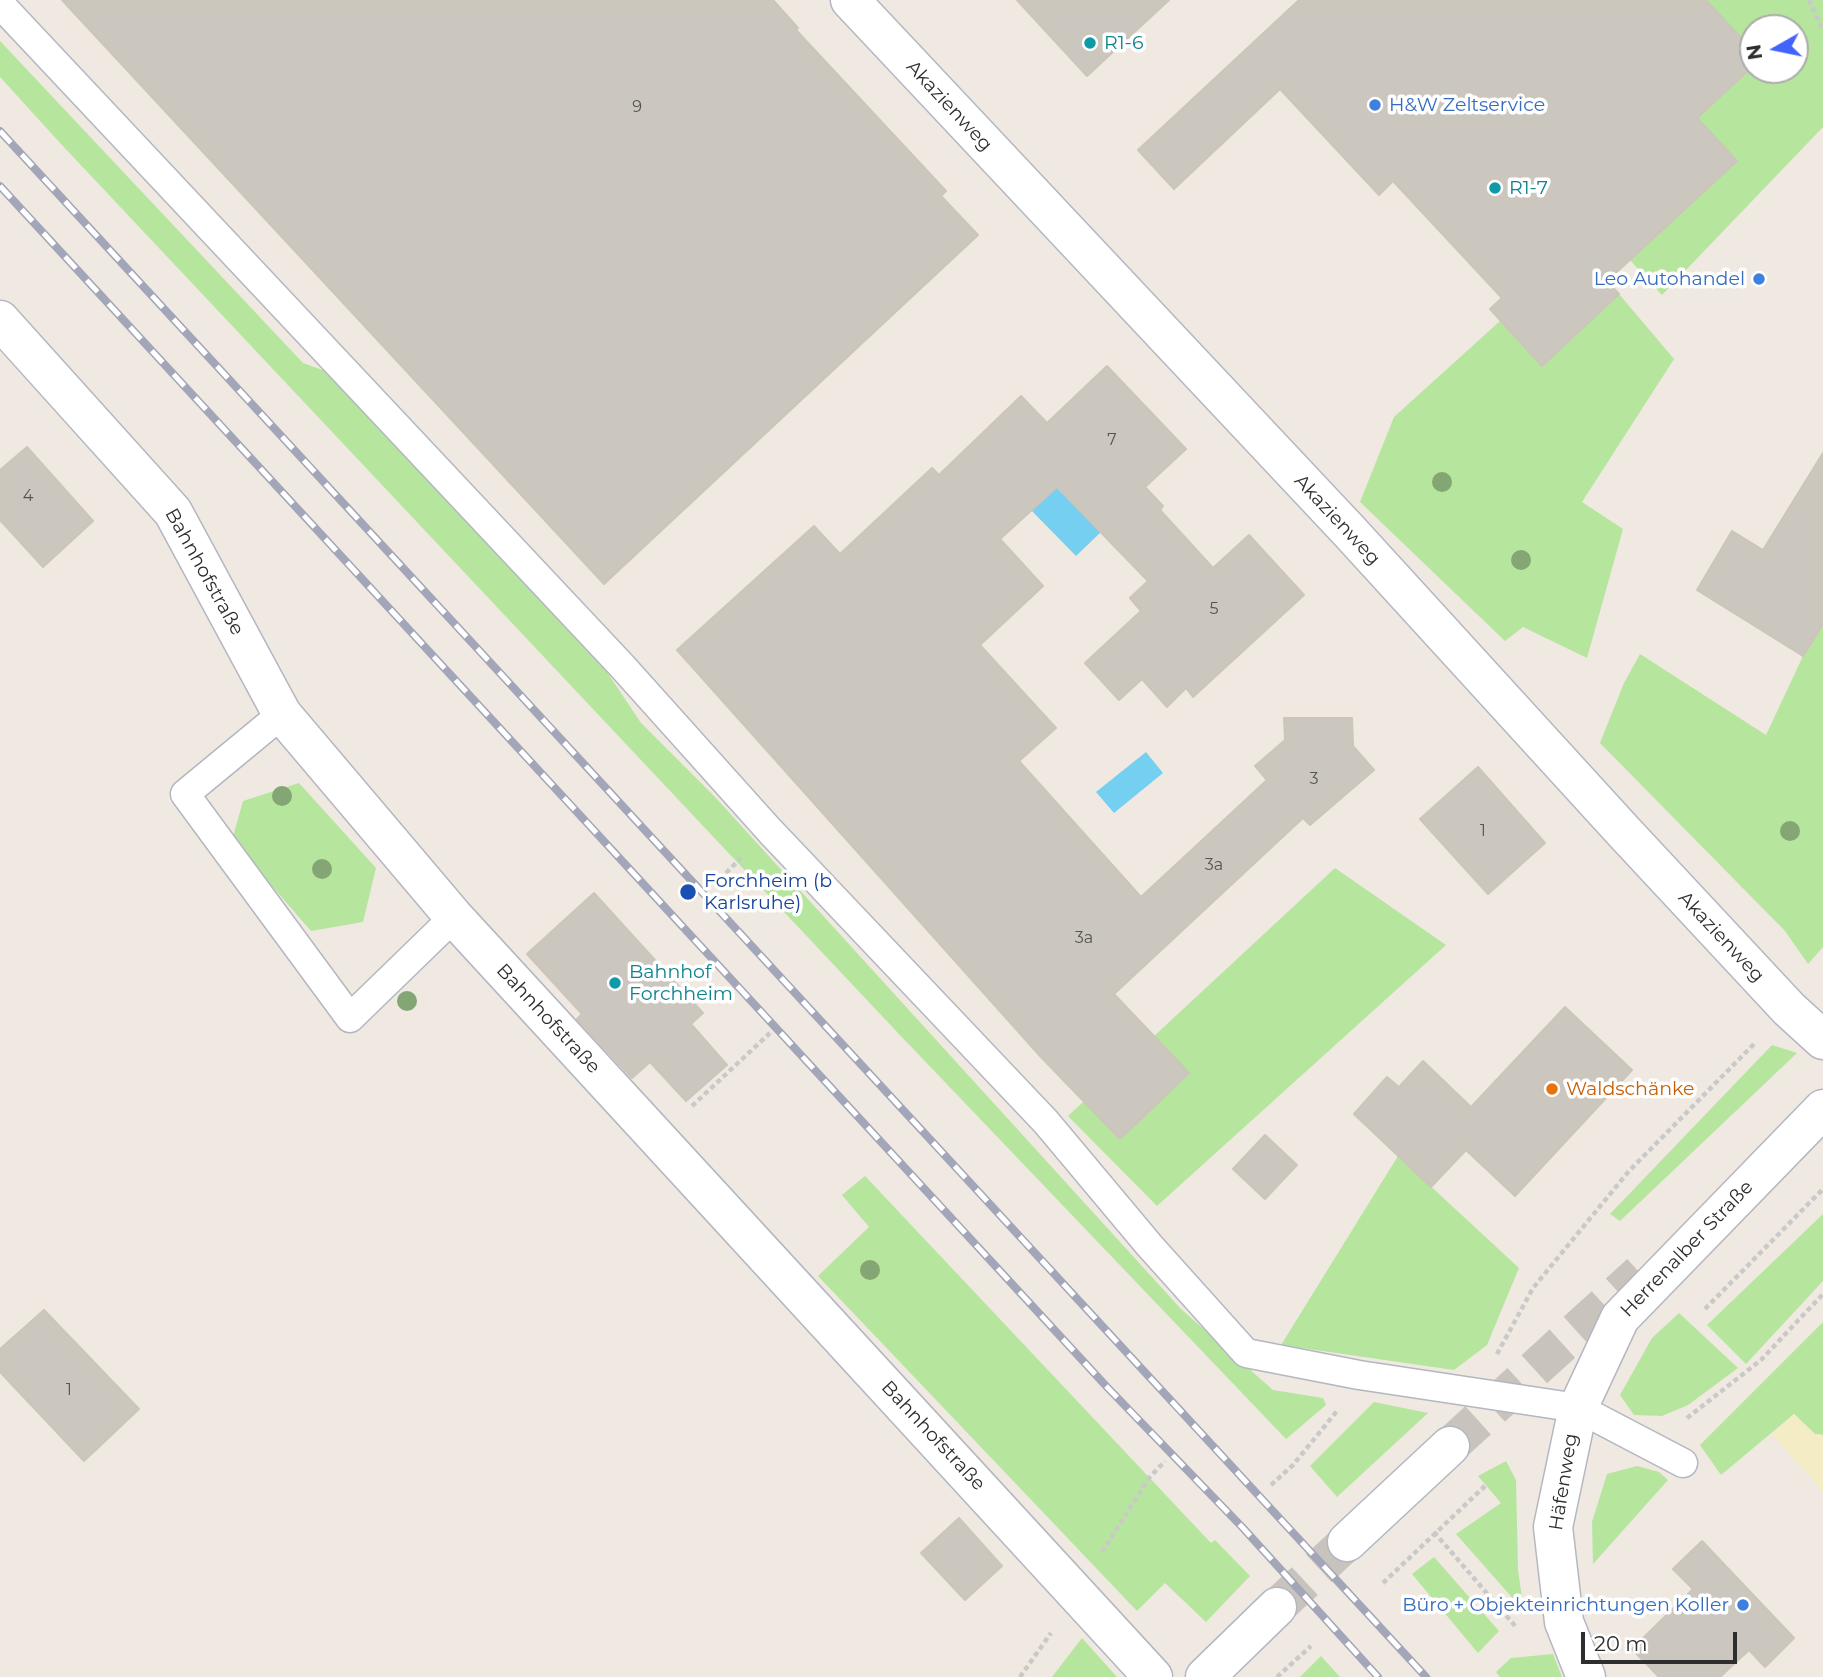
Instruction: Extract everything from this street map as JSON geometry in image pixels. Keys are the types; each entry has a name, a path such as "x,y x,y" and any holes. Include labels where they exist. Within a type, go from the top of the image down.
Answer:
{"street":[{"name":"Akazienweg","path":"850,0 1350,532 1500,699 1789,1009 1823,1040"},
{"name":"Bahnhofstraße","path":"0,320 173,512 282,714 454,917 1079,1593 1153,1677"},
{"name":"Herrenalber Straße","path":"1578,1408 1620,1318 1823,1109"},
{"name":"Häfenweg","path":"1578,1408 1553,1527 1564,1622 1586,1677"},
{"path":"1347,1542 1450,1446"},
{"path":"1205,1677 1277,1607"}],"lane":[{"path":"0,4 622,666 770,831 1046,1122 1149,1245 1245,1353 1359,1375 1578,1408 1683,1463"},
{"path":"282,714 185,794 350,1018 454,917"}],"path":[{"path":"1809,0 1823,30"},
{"path":"1477,1392 1542,1278 1629,1171 1789,1009"},
{"path":"659,1139 770,1033"},
{"path":"1705,1309 1823,1189"},
{"path":"1651,1446 1761,1360 1823,1294"},
{"path":"1271,1485 1293,1465 1348,1397 1359,1375"},
{"path":"1079,1593 1142,1489 1165,1461"},
{"path":"1383,1583 1485,1486"},
{"path":"1434,1532 1518,1628"},
{"path":"1277,1677 1311,1646"},
{"path":"1020,1677 1031,1662"}],"green space":[{"path":"1706,0 1823,0 1823,127 1662,295 1630,260 1737,161 1697,118 1739,79 1739,84 1809,84 1809,14 1739,14 1739,36"},
{"path":"0,41 303,363 342,377 579,630 641,723 715,797 1181,1309 1273,1390 1323,1398 1326,1405 1286,1439 898,1033 61,144 0,77"},
{"path":"1619,294 1674,359 1582,502 1623,529 1587,658 1523,627 1505,641 1360,502 1394,417 1500,321 1542,366"},
{"path":"1823,624 1823,947 1808,964 1785,931 1600,743 1624,683 1640,654 1766,735 1803,656"},
{"path":"299,783 376,868 363,922 311,931 232,840 243,801"},
{"path":"1335,868 1446,945 1157,1206 1068,1116"},
{"path":"1772,1045 1797,1053 1620,1221 1610,1214"},
{"path":"1398,1156 1519,1268 1487,1345 1454,1370 1281,1345"},
{"path":"865,1176 1211,1543 1215,1540 1250,1576 1206,1622 1165,1583 1137,1611 818,1276 869,1227 842,1195"},
{"path":"1823,1214 1823,1281 1746,1364 1707,1325"},
{"path":"1679,1313 1738,1368 1688,1405 1662,1416 1634,1415 1620,1395 1652,1338"},
{"path":"1823,1322 1823,1435 1815,1434 1794,1414 1721,1475 1700,1445"},
{"path":"1374,1402 1428,1413 1337,1497 1310,1466"},
{"path":"1506,1461 1516,1480 1518,1570 1524,1611 1456,1534 1501,1503 1478,1476"},
{"path":"1637,1466 1659,1472 1668,1480 1593,1564 1592,1522 1607,1474"},
{"path":"1434,1557 1499,1631 1478,1653 1412,1574"},
{"path":"1082,1638 1117,1677 1052,1677"},
{"path":"1553,1654 1562,1677 1500,1677 1496,1672 1511,1658"},
{"path":"1321,1656 1340,1677 1300,1677"}],"sand":[{"path":"1794,1414 1815,1434 1823,1435 1823,1492 1772,1434"}],"water":[{"path":"1052,483 1101,532 1076,556 1028,507"},
{"path":"1146,752 1163,773 1114,813 1096,792"}],"building":[{"path":"62,0 773,0 798,28 796,30 946,191 941,196 978,235 604,584"},
{"name":"R1-6","path":"1017,0 1169,0 1087,76"},
{"name":"R1-7","path":"1299,0 1706,0 1739,36 1739,79 1697,118 1737,161 1607,281 1619,294 1542,366 1490,309 1502,298 1393,181 1379,195 1280,89 1174,189 1138,150"},
{"path":"1107,366 1186,449 1145,487 1163,506 1160,510 1213,568 1249,535 1304,595 1193,697 1186,688 1167,707 1142,679 1119,700 1085,663 1141,611 1130,598 1148,581 1057,487 1000,539 1043,586 980,645 1056,728 1019,761 1141,897 1267,780 1255,766 1285,740 1284,718 1352,718 1353,746 1374,770 1310,825 1303,818 1114,994 1189,1073 1120,1139 1040,1056 677,650 814,526 840,554 932,468 939,475 1021,396 1047,423"},
{"path":"27,447 93,521 43,567 0,520 0,470"},
{"path":"1823,453 1823,624 1803,656 1697,590 1732,531 1763,550"},
{"path":"1478,767 1545,843 1488,894 1420,819"},
{"name":"Bahnhof Forchheim","path":"594,893 703,1013 691,1024 727,1065 686,1101 650,1062 632,1078 577,1019 582,1014 527,954"},
{"name":"Waldschänke","path":"1565,1007 1632,1070 1515,1196 1466,1150 1431,1187 1354,1114 1387,1077 1399,1087 1423,1061 1471,1107"},
{"path":"1265,1135 1297,1165 1265,1199 1233,1169"},
{"path":"44,1310 139,1409 84,1461 0,1372 0,1349"},
{"path":"959,1518 1002,1566 965,1600 921,1553"},
{"path":"1702,1541 1794,1638 1765,1667 1749,1650 1720,1677 1659,1677 1632,1649 1693,1589 1673,1569"}],"tunnel":[{"path":"1450,1446 1640,1273"},
{"path":"1277,1607 1347,1542"}],"railway":[{"path":"0,131 1426,1677"},
{"path":"0,186 1107,1387 1243,1528 1378,1677"}],"place":[{"name":"R1-6","path":"1090,43"},
{"name":"H&W Zeltservice","path":"1375,105"},
{"name":"R1-7","path":"1495,188"},
{"name":"Leo Autohandel","path":"1759,279"},
{"name":"Forchheim (b Karlsruhe)","path":"688,892"},
{"name":"Bahnhof Forchheim","path":"615,983"},
{"name":"Waldschänke","path":"1552,1089"},
{"name":"Büro + Objekteinrichtungen Koller","path":"1743,1605"}]}
